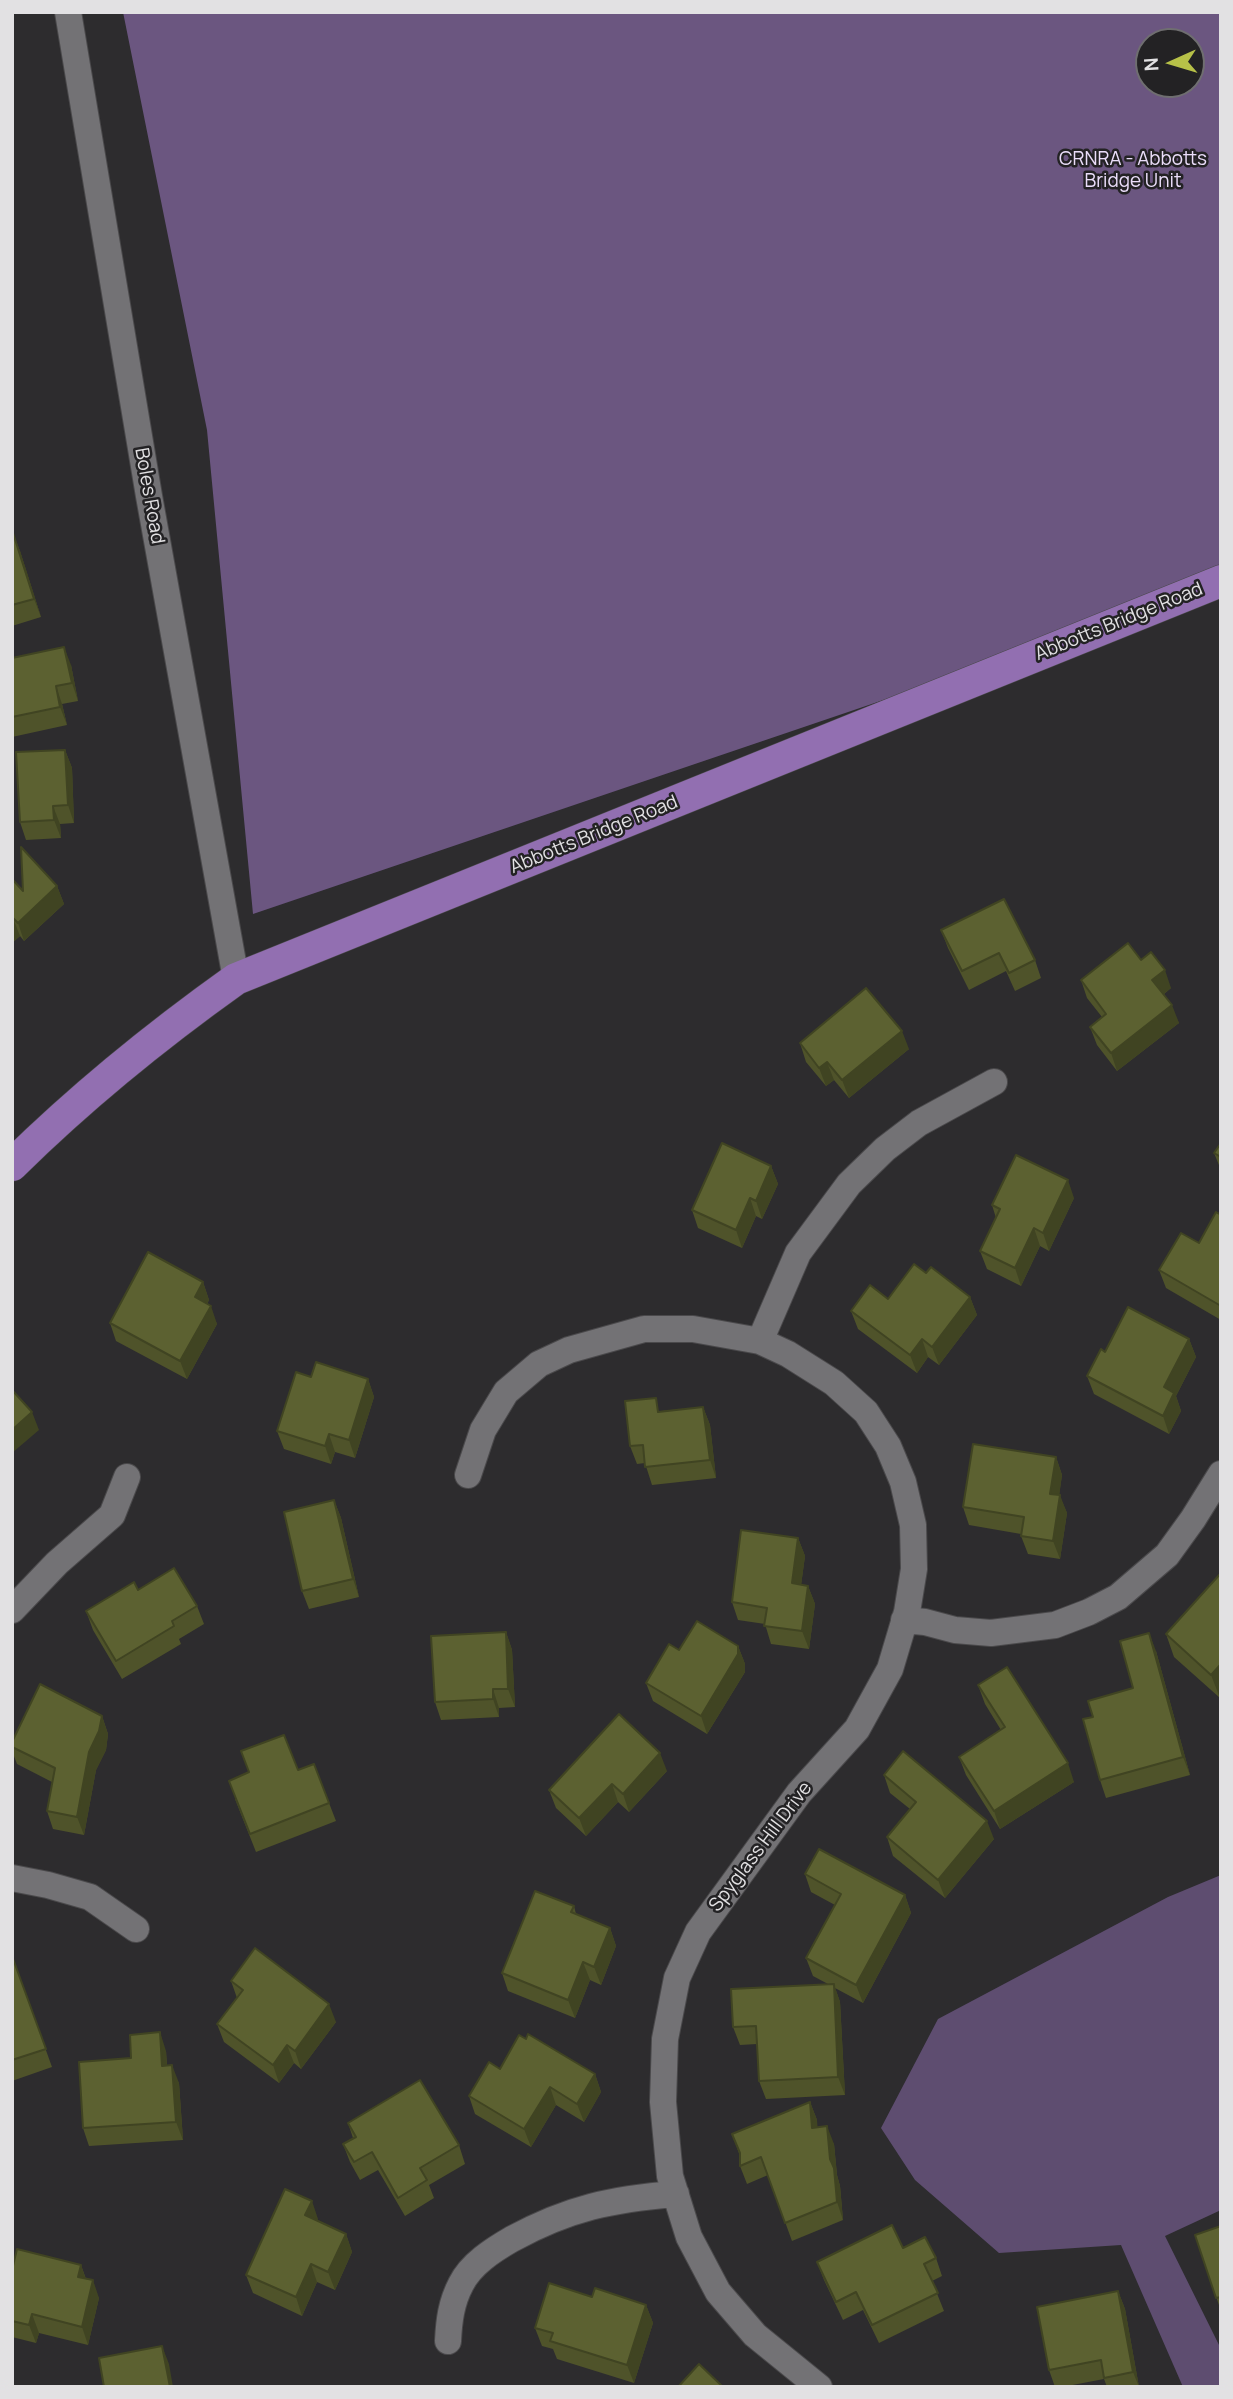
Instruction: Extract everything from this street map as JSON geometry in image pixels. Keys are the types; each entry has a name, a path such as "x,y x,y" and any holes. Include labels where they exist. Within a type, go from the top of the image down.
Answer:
{"main road":[{"name":"Abbotts Bridge Road","path":"12,1165 126,1061 164,1030 236,979 1221,581"}],"street":[{"name":"Boles Road","path":"68,12 149,496 236,979"},
{"path":"760,1341 798,1253 849,1184 885,1149 919,1123 994,1082"},
{"name":"Spyglass Hill Drive","path":"468,1475 483,1430 506,1392 539,1364 569,1349 645,1329 693,1329 760,1341 788,1354 834,1383 866,1412 888,1446 903,1482 913,1525 914,1569 904,1620 890,1669 857,1729 799,1793 698,1932 677,1979 665,2039 663,2102 670,2176 688,2237 718,2292 755,2335 819,2387"},
{"path":"904,1620 955,1630 991,1633 1055,1625 1089,1612 1118,1597 1167,1555 1221,1474"},
{"path":"12,1610 57,1563 112,1515 127,1477"},
{"path":"12,1878 90,1897 136,1928"},
{"path":"448,2341 450,2311 461,2283 477,2263 502,2245 544,2222 583,2207 625,2198 676,2194"}],"shaded area":[{"path":"1221,1875 1221,2210 1165,2236 1221,2349 1221,2387 1183,2387 1121,2245 999,2253 915,2180 881,2128 938,2019 1168,1897"}],"green space":[{"name":"CRNRA - Abbotts Bridge Unit","path":"123,12 1221,12 1221,565 910,691 253,914 207,430"}],"building":[{"path":"12,533 34,599 12,605"},
{"path":"64,647 72,683 56,686 60,707 12,717 12,658"},
{"path":"65,750 68,805 53,806 54,820 20,822 16,752"},
{"path":"21,847 57,886 18,923 12,919 12,879 23,891"},
{"path":"1004,899 1035,960 1009,973 999,953 962,971 941,930"},
{"path":"1128,943 1141,960 1151,952 1165,970 1152,980 1172,1005 1111,1053 1090,1027 1106,1014 1081,980"},
{"path":"866,988 902,1031 842,1080 827,1062 819,1068 800,1043"},
{"path":"722,1143 771,1166 756,1201 750,1198 736,1230 692,1210"},
{"path":"1221,1143 1221,1157 1214,1153"},
{"path":"1016,1155 1068,1180 1043,1233 1034,1228 1015,1268 980,1251 1000,1209 992,1205"},
{"path":"1216,1212 1221,1215 1221,1306 1159,1270 1181,1233 1199,1243"},
{"path":"148,1252 203,1282 195,1297 211,1306 180,1361 110,1323"},
{"path":"914,1264 926,1273 931,1267 970,1297 932,1347 922,1339 910,1355 851,1311 870,1285 888,1299"},
{"path":"1128,1307 1189,1339 1164,1387 1174,1393 1163,1416 1087,1376 1101,1349 1105,1352"},
{"path":"316,1362 368,1379 349,1440 329,1434 325,1446 277,1431 296,1372 311,1377"},
{"path":"12,1390 32,1412 12,1430"},
{"path":"656,1398 658,1412 703,1407 710,1460 645,1467 643,1445 630,1446 625,1401"},
{"path":"973,1444 1056,1457 1050,1494 1060,1495 1053,1541 1021,1536 1024,1517 963,1507"},
{"path":"334,1500 353,1579 302,1591 284,1512"},
{"path":"741,1530 798,1538 792,1583 808,1586 802,1631 764,1626 767,1608 732,1602"},
{"path":"174,1568 197,1606 172,1621 174,1626 116,1661 86,1611 134,1582 138,1590"},
{"path":"1221,1573 1221,1664 1211,1675 1166,1634"},
{"path":"697,1621 738,1646 738,1654 701,1716 646,1683 669,1644 679,1650"},
{"path":"506,1632 508,1689 493,1689 493,1699 435,1702 431,1636"},
{"path":"1149,1633 1183,1757 1100,1780 1083,1719 1093,1717 1088,1701 1133,1688 1120,1641"},
{"path":"1007,1667 1068,1763 994,1811 959,1757 1005,1727 978,1685"},
{"path":"40,1684 102,1716 99,1731 89,1752 77,1817 47,1811 55,1768 12,1747"},
{"path":"619,1714 660,1753 623,1794 612,1784 579,1818 549,1790"},
{"path":"284,1735 298,1770 314,1764 329,1803 250,1834 229,1781 249,1772 241,1751"},
{"path":"903,1751 987,1821 938,1880 887,1837 916,1802 884,1775"},
{"path":"819,1849 905,1895 856,1985 806,1958 841,1894 805,1874"},
{"path":"535,1891 574,1906 571,1912 610,1928 594,1967 583,1962 568,2000 502,1973"},
{"path":"255,1948 329,2004 295,2051 287,2045 273,2065 217,2024 243,1990 231,1981"},
{"path":"12,1956 46,2049 12,2060"},
{"path":"834,1984 838,2077 759,2081 756,2026 733,2027 731,1989"},
{"path":"160,2032 162,2066 172,2065 176,2122 83,2128 79,2062 131,2058 130,2035"},
{"path":"528,2034 595,2074 577,2104 550,2087 524,2129 469,2096 489,2062 500,2069 519,2035 526,2039"},
{"path":"420,2080 459,2145 420,2168 427,2180 398,2198 372,2152 354,2162 343,2144 356,2137 348,2123"},
{"path":"810,2102 812,2128 827,2126 837,2202 785,2223 761,2157 740,2166 740,2153 732,2134"},
{"path":"285,2189 312,2201 305,2215 346,2234 328,2272 311,2264 296,2297 246,2275"},
{"path":"892,2225 903,2248 925,2237 936,2258 924,2264 938,2293 872,2325 856,2292 836,2302 817,2262"},
{"path":"1221,2226 1221,2297 1216,2298 1195,2235"},
{"path":"17,2249 81,2265 78,2277 93,2280 82,2327 32,2314 29,2325 12,2321 12,2270"},
{"path":"549,2283 592,2297 595,2288 646,2305 627,2365 550,2341 553,2333 535,2328"},
{"path":"1118,2291 1133,2372 1104,2378 1101,2360 1049,2370 1037,2307"},
{"path":"162,2346 170,2387 104,2387 99,2358"},
{"path":"699,2364 723,2387 678,2387"}]}
